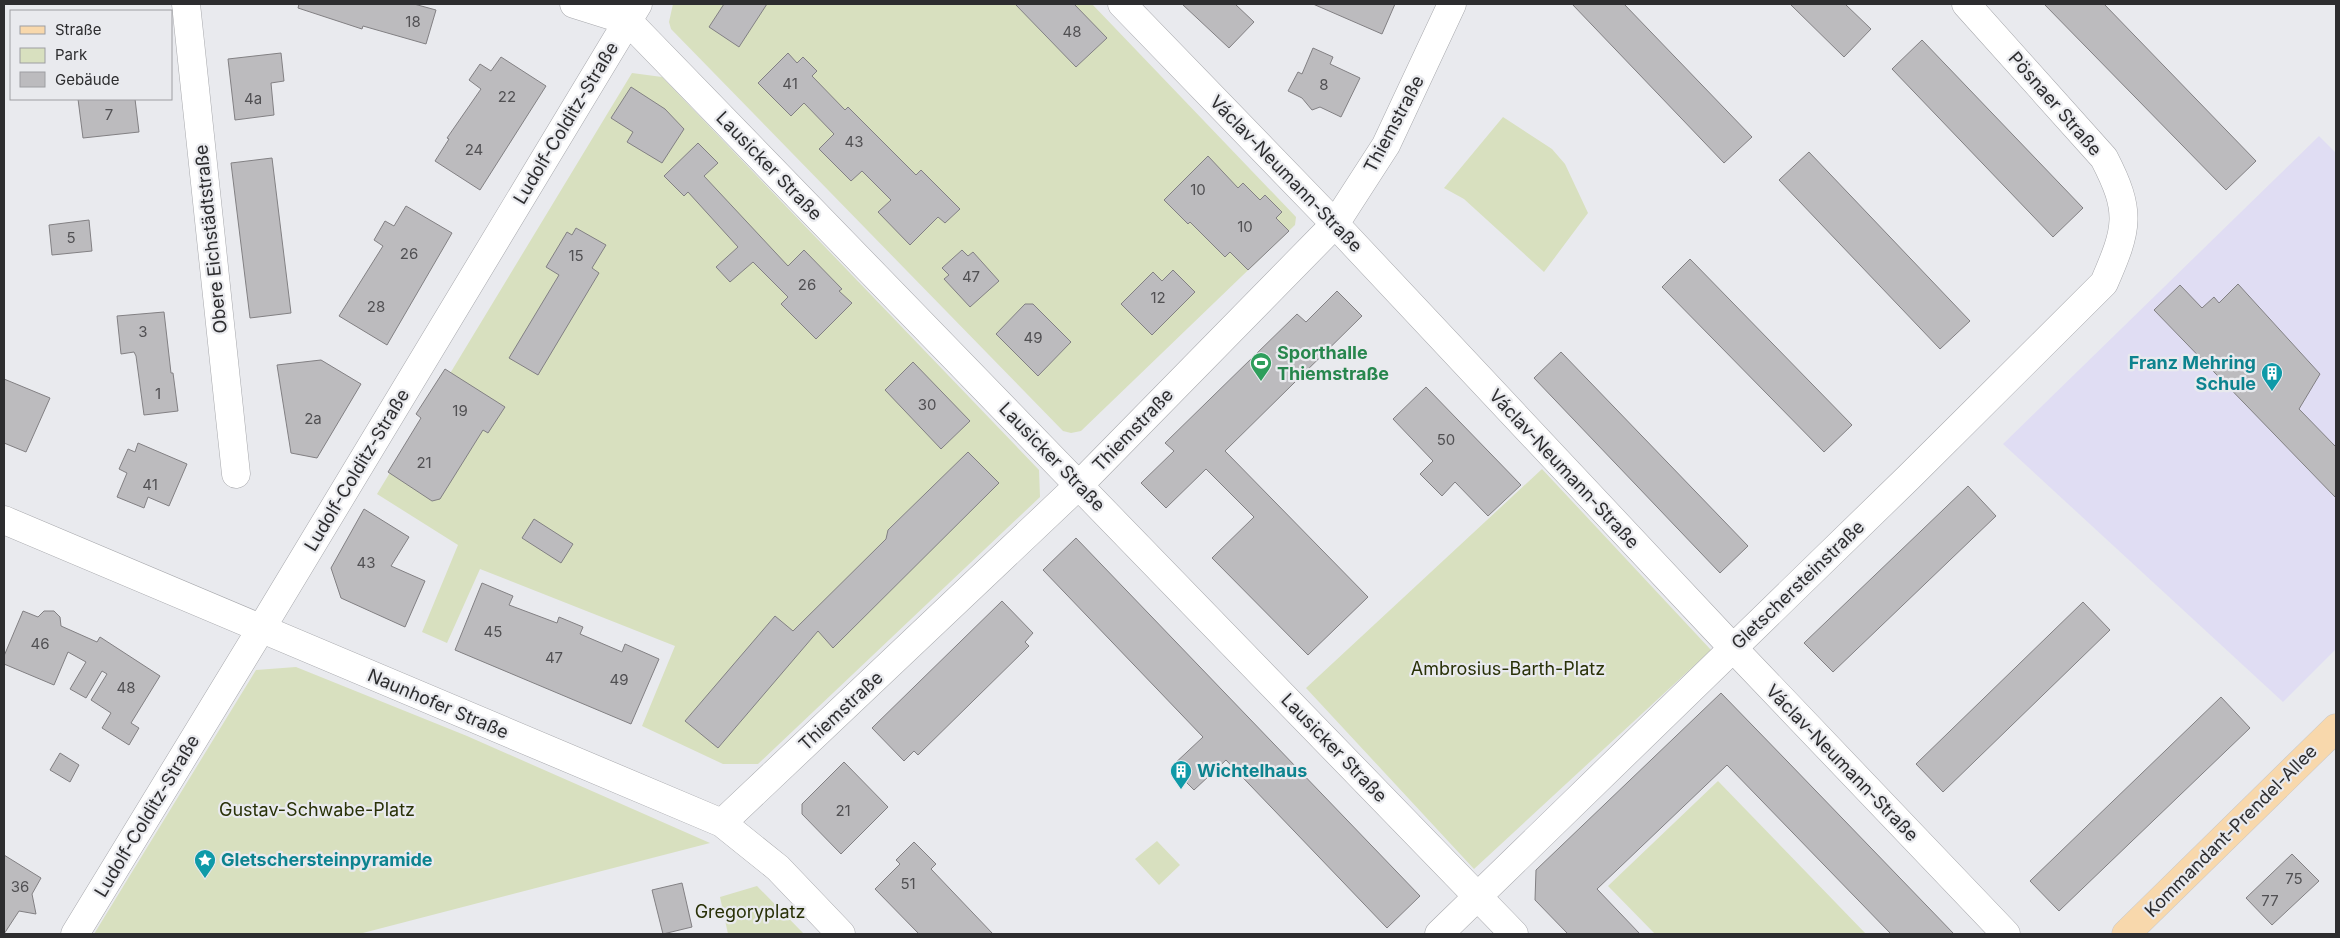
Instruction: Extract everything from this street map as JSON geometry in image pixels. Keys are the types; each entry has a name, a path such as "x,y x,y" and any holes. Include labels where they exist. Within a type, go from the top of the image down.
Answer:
{"main road":[{"name":"Kommandant-Prendel-Allee","path":"2126,934 2336,728"}],"street":[{"name":"Obere Eichstädtstraße","path":"186,4 236,474"},
{"name":"Lausicker Straße","path":"574,4 633,12 1079,485 1514,934"},
{"name":"Václav-Neumann-Straße","path":"1122,4 1335,224 1733,648 2006,934"},
{"name":"Thiemstraße","path":"722,823 1079,485 1335,224 1386,145 1452,4"},
{"name":"Pösnaer Straße","path":"1966,4 2104,158 2118,186 2125,215"},
{"name":"Ludolf-Colditz-Straße","path":"75,934 262,629 633,12"},
{"name":"Gletschersteinstraße","path":"1438,934 1909,477 2104,283 2119,248 2125,215"},
{"name":"Naunhofer Straße","path":"4,520 722,823 778,868 841,934"}],"shaded area":[{"path":"2319,136 2336,153 2336,649 2283,702 2003,444"}],"green space":[{"path":"673,4 1092,4 1296,217 1295,225 1081,431 1071,433 1063,431 671,29 669,22"},
{"path":"632,73 662,77 1039,470 1040,497 758,764 723,764 642,726 675,646 480,569 447,643 422,632 458,545 377,494"},
{"path":"1503,117 1552,149 1565,164 1588,213 1544,272 1464,199 1444,188"},
{"name":"Ambrosius-Barth-Platz","path":"1542,469 1711,650 1474,869 1306,688"},
{"name":"Gustav-Schwabe-Platz","path":"296,667 467,736 710,843 359,934 94,934 256,670"},
{"path":"1718,781 1866,934 1655,934 1608,886"},
{"path":"1157,841 1180,865 1159,885 1135,859"},
{"name":"Gregoryplatz","path":"757,886 804,934 728,934 720,897"}],"building":[{"path":"299,4 414,4 436,10 426,44 363,26 362,29 298,8"},
{"path":"724,4 767,4 739,47 709,27"},
{"path":"1015,4 1074,4 1107,38 1076,67"},
{"path":"1182,4 1235,4 1254,22 1229,48"},
{"path":"1313,4 1395,4 1382,34"},
{"path":"1572,4 1624,4 1752,137 1724,163"},
{"path":"1790,4 1845,4 1871,29 1844,57"},
{"path":"2044,4 2104,4 2256,161 2226,190"},
{"path":"1922,40 2083,208 2053,237 1892,69"},
{"path":"1313,48 1333,57 1330,64 1360,78 1341,117 1320,107 1312,110 1302,98 1288,91 1298,72 1302,74"},
{"path":"281,53 284,81 271,83 274,115 235,120 228,59"},
{"path":"788,53 797,63 803,57 817,71 812,76 845,110 848,107 916,175 921,170 960,209 945,223 938,217 910,245 878,212 891,200 862,171 851,181 819,149 834,134 804,103 791,116 758,83"},
{"path":"501,57 546,86 480,190 435,161 449,139 447,138 481,89 469,80 480,64 491,71"},
{"path":"631,87 665,109 684,129 662,163 627,142 633,132 611,118"},
{"path":"78,100 135,100 139,132 83,138"},
{"path":"698,143 718,163 704,176 788,266 804,250 842,289 839,291 852,303 816,339 781,304 788,297 753,262 730,282 716,267 738,247 688,192 684,196 664,176"},
{"path":"1809,152 1970,321 1940,349 1779,180"},
{"path":"1208,156 1238,188 1243,183 1260,200 1265,195 1282,212 1276,218 1289,231 1248,270 1230,252 1225,257 1190,222 1188,224 1164,200"},
{"path":"272,158 291,313 250,318 231,163"},
{"path":"406,206 452,233 387,345 339,316 383,246 374,240 385,221 394,226"},
{"path":"89,220 92,251 52,255 49,225"},
{"path":"576,228 606,245 592,268 599,273 538,375 509,358 559,275 546,267 567,232 572,235"},
{"path":"962,250 968,256 973,252 999,281 970,307 944,279 949,275 942,268"},
{"path":"1690,259 1852,425 1824,452 1662,287"},
{"path":"1173,270 1195,292 1152,335 1121,304 1153,272 1162,281"},
{"name":"Franz Mehring Schule","path":"2238,284 2320,374 2299,409 2336,447 2336,498 2154,310 2180,285 2202,308 2214,297 2219,303"},
{"path":"1337,291 1362,316 1225,451 1368,597 1308,655 1212,558 1254,517 1206,469 1166,508 1141,483 1174,451 1165,443 1297,314 1306,322"},
{"path":"1025,304 1033,304 1071,342 1038,376 996,334"},
{"path":"164,312 171,373 173,373 178,411 144,415 136,356 134,352 121,354 117,316"},
{"path":"1561,352 1748,546 1720,573 1534,378"},
{"path":"321,360 361,384 317,458 291,453 277,365"},
{"path":"913,362 970,421 941,449 885,390"},
{"path":"445,369 505,407 488,433 483,430 440,499 432,501 388,472 421,418 416,414"},
{"path":"4,379 50,398 26,452 4,443"},
{"path":"1426,387 1521,485 1488,516 1455,482 1442,496 1420,474 1433,461 1393,419"},
{"path":"138,443 187,464 169,506 148,497 144,508 117,497 127,473 119,469 128,449 135,452"},
{"path":"968,452 999,483 833,648 818,631 718,748 685,721 775,616 793,631 886,539 888,530"},
{"path":"1968,486 1996,516 1833,672 1804,643"},
{"path":"364,509 409,537 391,566 425,581 405,627 341,598 331,568"},
{"path":"534,519 573,544 561,563 522,538"},
{"path":"1076,538 1420,896 1387,928 1226,760 1194,790 1171,767 1203,737 1043,570"},
{"path":"482,583 513,596 509,605 557,623 559,617 583,627 580,634 622,652 625,644 659,659 631,724 455,650"},
{"path":"1002,601 1033,633 1025,642 1029,646 918,755 914,751 904,761 872,728"},
{"path":"2083,602 2110,630 1943,792 1916,764"},
{"path":"23,611 38,617 44,611 54,611 60,617 61,626 97,642 100,637 160,676 131,723 139,728 129,745 102,728 111,713 91,700 107,674 102,671 86,698 70,689 86,662 68,652 54,685 4,664 4,656"},
{"path":"1721,693 1954,934 1891,934 1727,765 1597,889 1640,934 1568,934 1535,900 1536,870"},
{"path":"2221,697 2250,728 2059,911 2030,881"},
{"path":"60,753 79,765 70,782 50,770"},
{"path":"844,762 888,807 841,854 802,814 802,804"},
{"path":"914,842 936,864 931,869 993,934 919,934 875,889 900,864 896,860"},
{"path":"2292,854 2319,881 2272,925 2246,898"},
{"path":"4,855 41,878 32,894 36,914 19,911 4,934"},
{"path":"682,883 692,927 663,934 652,890"}],"place":[{"name":"Sporthalle Thiemstraße","path":"1261,382"},
{"name":"Franz Mehring Schule","path":"2272,392"},
{"name":"Wichtelhaus","path":"1181,790"},
{"name":"Gletschersteinpyramide","path":"205,879"}]}
